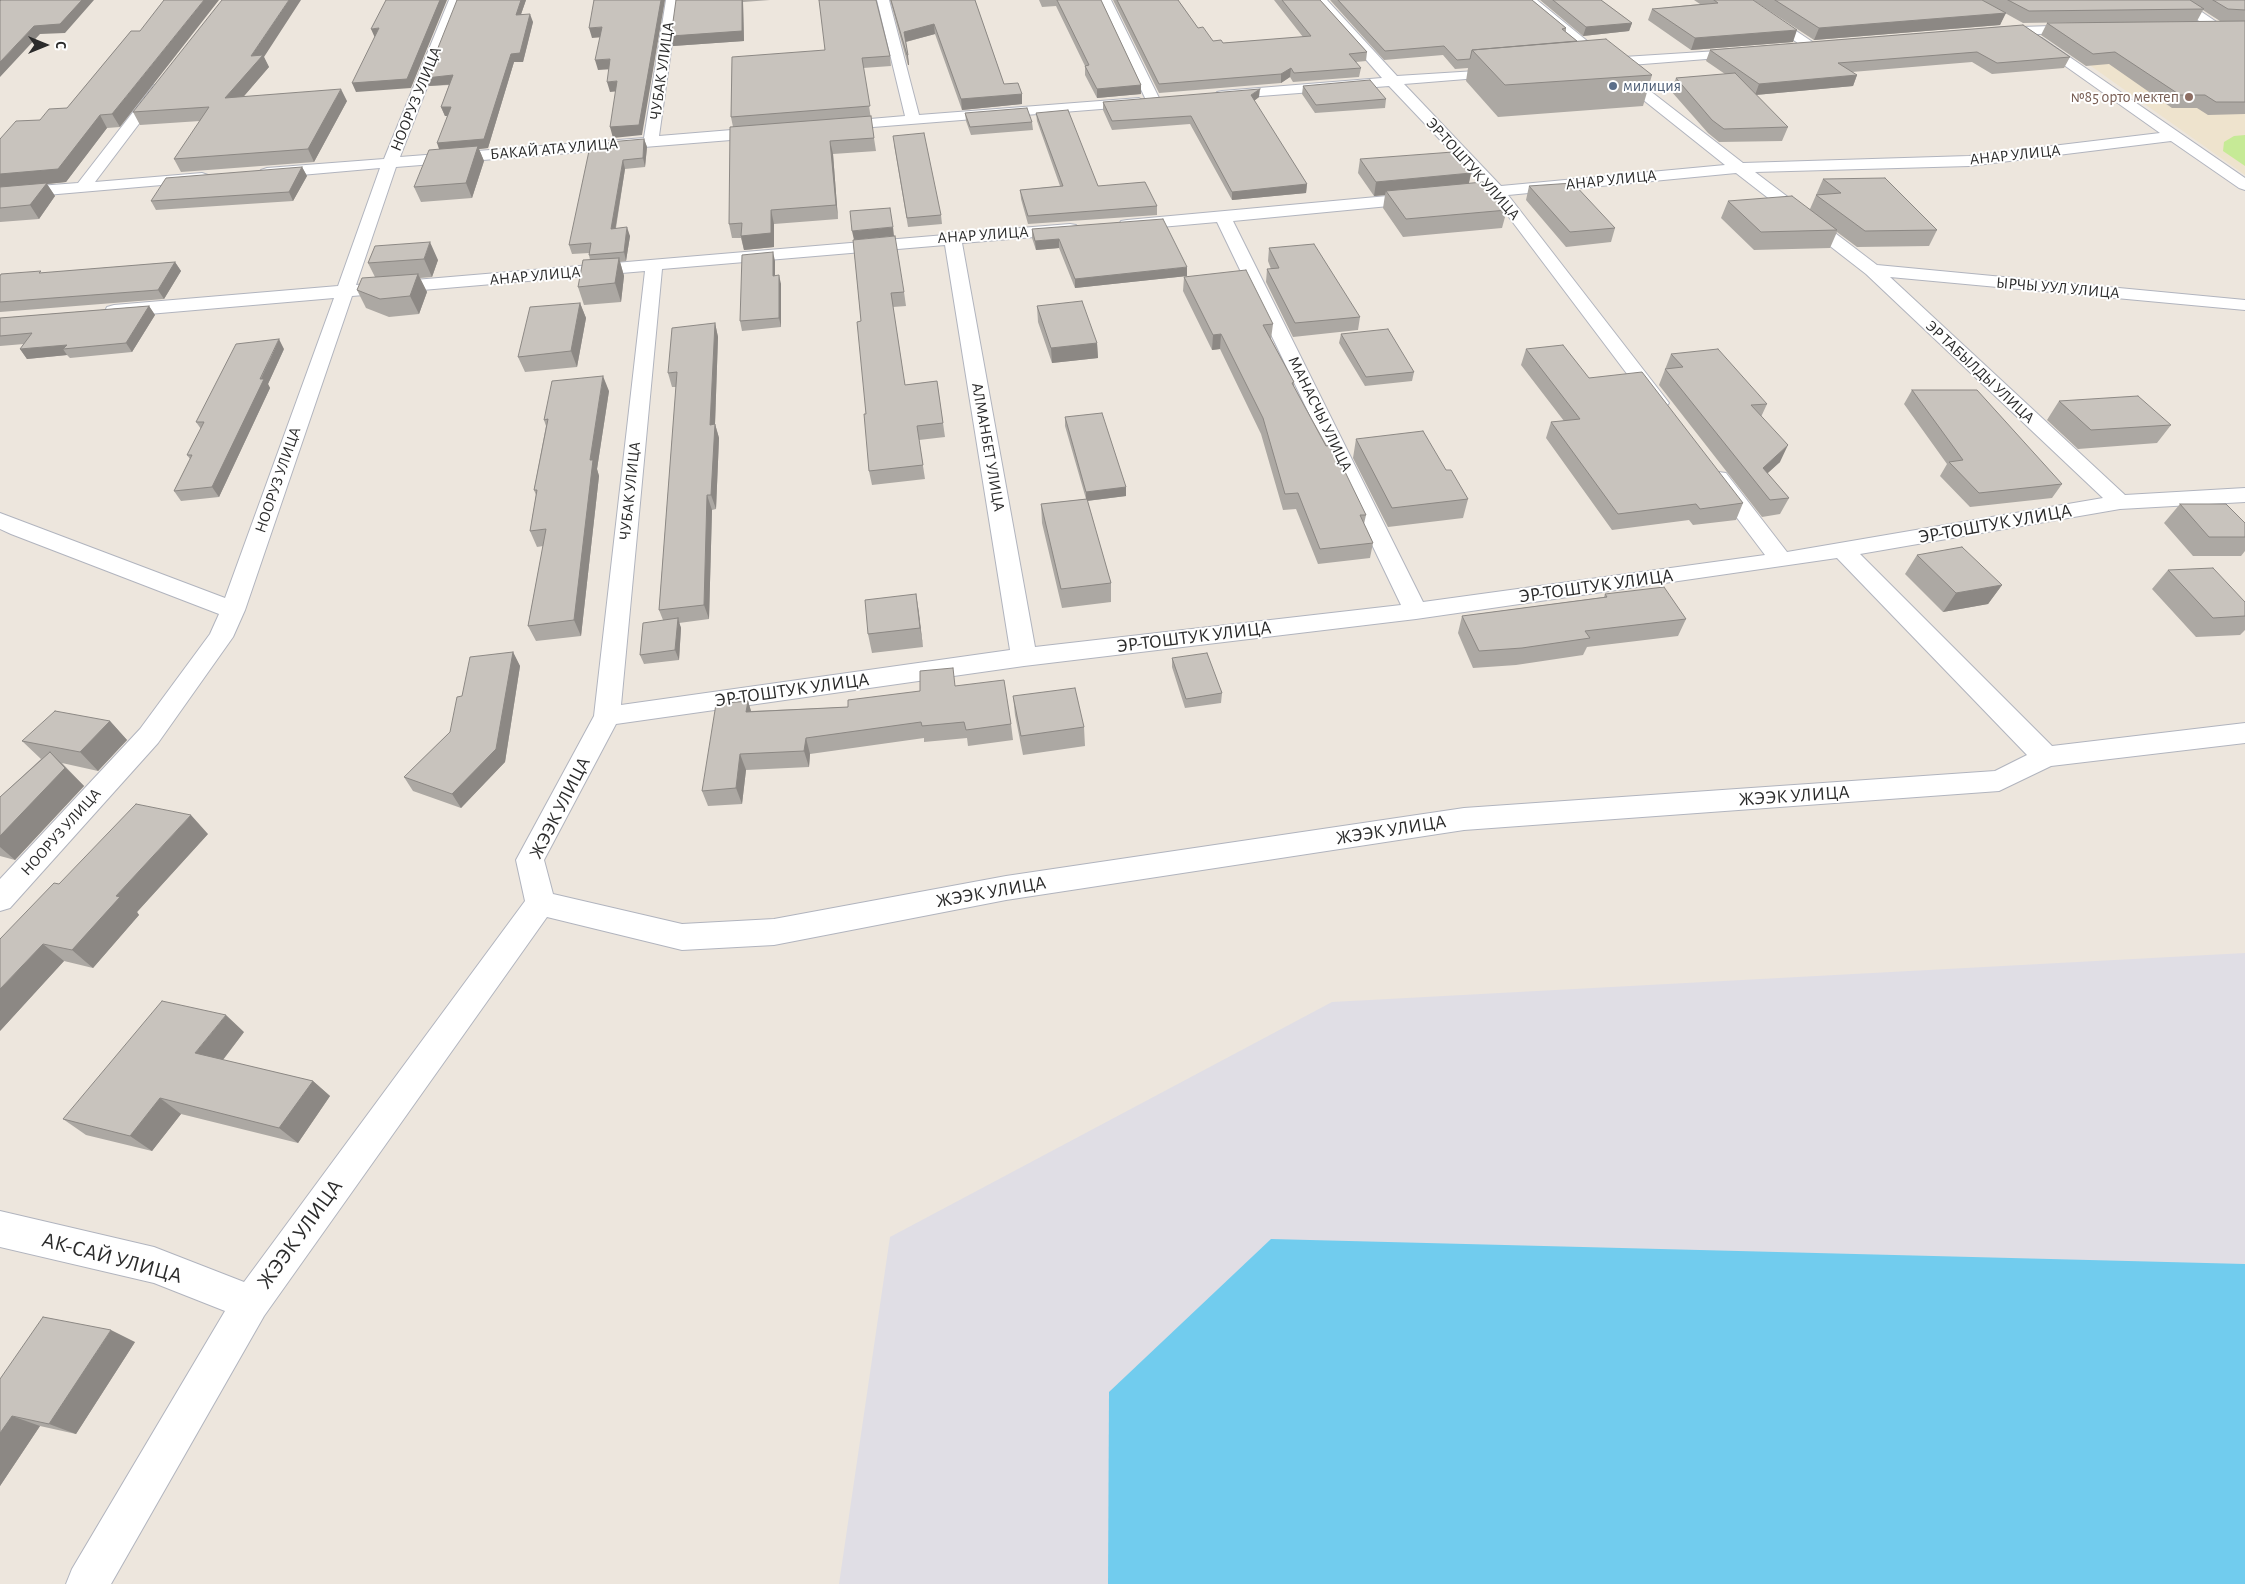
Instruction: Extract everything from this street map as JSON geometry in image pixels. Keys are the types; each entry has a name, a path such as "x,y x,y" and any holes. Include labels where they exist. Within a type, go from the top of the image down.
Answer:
{"street":[{"name":"НООРУЗ УЛИЦА","path":"0,899 149,736 222,637 390,163 455,0"},
{"name":"ЧУБАК УЛИЦА","path":"651,141 672,0"},
{"path":"883,0 913,120"},
{"path":"1104,0 1153,100"},
{"name":"ЭР-ТОШТУК УЛИЦА","path":"1320,0 1393,81 1497,191 1672,419"},
{"path":"1530,0 1605,63"},
{"path":"1741,0 1818,46 1794,48"},
{"path":"2175,0 2217,27"},
{"path":"1997,17 2021,29 2245,185"},
{"path":"2187,27 2236,27"},
{"path":"1981,33 2021,29 2099,28"},
{"path":"1586,64 1754,51"},
{"name":"ЭР ТАБЫЛДЫ УЛИЦА","path":"1605,63 1872,270 2120,502"},
{"path":"1210,96 1518,70"},
{"path":"82,188 167,78"},
{"path":"816,128 1172,99"},
{"name":"БАКАЙ АТА УЛИЦА","path":"251,174 787,130"},
{"name":"АНАР УЛИЦА","path":"1107,226 1223,218 1740,168 1969,161 2175,136"},
{"path":"0,194 221,176"},
{"name":"МАНАСЧЫ УЛИЦА","path":"1223,218 1416,611"},
{"name":"АНАР УЛИЦА","path":"98,312 344,293 952,238 1088,228"},
{"name":"АЛМАНБЕТ УЛИЦА","path":"952,238 1024,657"},
{"name":"ЧУБАК УЛИЦА","path":"607,716 654,266"},
{"name":"ЫРЧЫ УУЛ УЛИЦА","path":"1872,270 2245,305"},
{"path":"1708,466 1781,560"},
{"path":"2120,502 2245,494"},
{"name":"ЭР-ТОШТУК УЛИЦА","path":"607,716 1024,657 1416,611 1781,560 1844,551 2120,502"},
{"path":"0,543 9,524 233,610"},
{"path":"1844,551 2046,757"},
{"name":"ЖЭЭК УЛИЦА","path":"87,1584 251,1303 540,903 530,860 607,716"},
{"name":"ЖЭЭК УЛИЦА","path":"540,903 682,937 774,932 1006,888 1464,819 1999,781 2046,757 2245,733"},
{"name":"АК-САЙ УЛИЦА","path":"0,1229 154,1265 251,1303"}],"shaded area":[{"name":"№85 орто мектеп","path":"2245,32 2245,175 2047,35"},
{"path":"2245,953 2245,1584 839,1584 890,1237 1332,1002"}],"green space":[{"path":"2245,135 2245,166 2223,151 2224,142 2234,136"}],"water":[{"path":"1271,1239 2245,1264 2245,1584 1108,1584 1109,1392"}],"building":[{"path":"1,0 82,0 60,24 34,26 0,62"},
{"path":"164,0 204,0 112,114 100,115 58,169 0,174 0,139 16,121 40,120 49,109 67,108 131,31 140,31"},
{"path":"222,0 289,0 251,56 263,55 225,98 341,89 308,149 174,159 209,107 133,112"},
{"path":"386,0 440,0 407,79 352,83 379,28 371,29"},
{"path":"457,0 521,0 516,15 530,14 520,53 511,54 484,139 437,143 451,107 441,107 453,75 426,78"},
{"path":"594,0 661,0 639,125 610,127 617,81 607,82 610,59 595,60 602,27 589,28"},
{"path":"676,0 742,0 742,31 671,36"},
{"path":"819,0 876,0 890,56 862,58 870,106 731,117 732,57 825,50"},
{"path":"891,0 975,0 1004,84 1018,83 1022,94 961,99 934,24 904,32 907,55"},
{"path":"1057,0 1101,0 1141,85 1097,89 1085,66 1089,65"},
{"path":"1117,0 1178,0 1198,28 1203,27 1213,41 1221,40 1223,43 1311,36 1282,0 1320,0 1367,52 1349,54 1361,68 1294,73 1291,68 1281,74 1159,84"},
{"path":"1338,0 1532,0 1566,28 1562,29 1577,41 1472,50 1470,59 1457,60 1444,46 1385,51"},
{"path":"1553,0 1601,0 1632,23 1586,27"},
{"path":"1714,0 1753,0 1797,30 1695,38 1652,9 1718,3"},
{"path":"1775,0 1982,0 2006,13 1819,28"},
{"path":"2008,0 2190,0 2204,9 2029,11"},
{"path":"2213,0 2245,0 2245,10 2228,9"},
{"path":"2245,21 2245,102 2216,102 2205,95 2180,95 2115,52 2093,54 2047,23"},
{"path":"2023,25 2070,57 1997,63 1977,52 1838,63 1857,75 1759,84 1710,50"},
{"path":"1606,39 1652,75 1505,85 1472,50"},
{"path":"1735,73 1788,127 1724,129 1712,120 1676,78"},
{"path":"1370,80 1386,99 1316,105 1303,86"},
{"path":"1260,89 1251,95 1307,184 1232,192 1191,116 1112,121 1103,102"},
{"path":"1027,108 1032,122 970,127 965,113"},
{"path":"1068,110 1098,186 1145,182 1157,206 1028,216 1020,190 1063,186 1036,113"},
{"path":"871,116 874,138 830,141 836,205 771,210 771,233 741,236 742,223 729,224 730,127"},
{"path":"924,133 941,215 907,218 893,136"},
{"path":"644,139 643,158 623,160 611,229 627,227 624,252 589,255 591,243 569,245 589,151 607,149 609,142"},
{"path":"478,146 466,183 414,187 429,150"},
{"path":"1453,152 1471,173 1376,182 1360,159"},
{"path":"302,167 289,192 151,201 166,178"},
{"path":"1885,178 1937,230 1865,231 1816,195 1841,193 1823,179"},
{"path":"1483,182 1507,210 1406,219 1386,191"},
{"path":"47,183 30,205 0,208 0,187"},
{"path":"1573,183 1615,228 1570,232 1529,186"},
{"path":"1792,196 1837,230 1761,232 1728,201"},
{"path":"890,208 893,227 852,231 850,211"},
{"path":"1163,219 1187,267 1075,279 1059,239 1035,241 1032,229"},
{"path":"895,236 904,292 891,293 905,385 937,381 943,423 917,426 923,465 869,471 864,414 866,414 857,322 861,321 853,240"},
{"path":"430,242 424,259 368,263 375,246"},
{"path":"1314,244 1360,317 1295,323 1267,269 1279,268 1269,248"},
{"path":"773,252 773,276 779,275 779,318 740,321 742,255"},
{"path":"619,258 615,283 578,287 583,260"},
{"path":"175,262 158,290 0,302 1,274 41,271 39,273"},
{"path":"1246,270 1273,324 1263,325 1326,446 1332,445 1366,515 1360,515 1373,543 1320,549 1298,493 1285,494 1263,418 1221,334 1213,335 1184,277"},
{"path":"418,274 410,296 380,299 357,290 362,278"},
{"path":"1082,301 1097,343 1051,348 1037,306"},
{"path":"580,303 571,351 518,357 530,307"},
{"path":"149,306 126,343 63,349 67,345 20,349 32,333 0,336 0,318"},
{"path":"715,323 710,425 715,424 711,495 707,495 704,605 659,610 677,372 668,373 672,328"},
{"path":"1388,329 1414,372 1366,377 1341,334"},
{"path":"279,339 260,379 264,379 212,487 174,491 192,455 187,455 204,422 196,422 236,344"},
{"path":"1563,345 1589,378 1642,372 1743,503 1700,509 1696,504 1618,514 1551,422 1580,419 1526,349"},
{"path":"1718,349 1767,404 1751,405 1788,445 1763,468 1789,498 1770,500 1665,369 1683,367 1671,354"},
{"path":"603,376 590,460 593,460 574,620 528,626 546,529 530,531 537,490 534,490 548,419 544,420 552,381"},
{"path":"1912,390 1977,390 2062,484 1979,493 1949,462 1963,460"},
{"path":"2138,396 2171,425 2091,430 2059,401"},
{"path":"1102,413 1126,487 1086,492 1065,417"},
{"path":"1423,431 1446,470 1451,470 1468,499 1392,508 1356,439"},
{"path":"1087,499 1111,583 1061,589 1041,504"},
{"path":"2180,504 2226,504 2245,523 2245,537 2209,537"},
{"path":"1962,547 2002,585 1956,593 1917,555"},
{"path":"2213,568 2245,602 2245,616 2213,618 2168,570"},
{"path":"1664,587 1686,619 1585,631 1590,638 1522,648 1479,651 1462,616 1607,597 1605,594"},
{"path":"916,594 920,628 868,634 865,600"},
{"path":"678,618 675,650 640,655 643,623"},
{"path":"513,652 496,749 452,794 404,777 450,732 457,697 462,696 470,657"},
{"path":"1207,653 1222,693 1186,699 1172,658"},
{"path":"953,668 955,686 1004,680 1011,724 966,730 964,722 922,726 921,722 806,738 804,751 740,754 736,788 702,791 716,704 748,701 746,712 848,707 848,700 920,691 920,671"},
{"path":"1075,688 1084,727 1021,736 1013,696"},
{"path":"55,711 110,721 80,752 22,741"},
{"path":"50,752 65,768 0,836 0,797"},
{"path":"136,804 191,815 116,896 120,897 72,950 43,944 0,989 0,939 54,883 59,884"},
{"path":"162,1001 226,1015 195,1053 313,1081 279,1128 160,1098 130,1136 63,1119"},
{"path":"43,1317 111,1330 49,1424 12,1416 0,1433 0,1379"}],"place":[{"name":"милиция","path":"1613,86"},
{"name":"№85 орто мектеп","path":"2189,97"}]}
